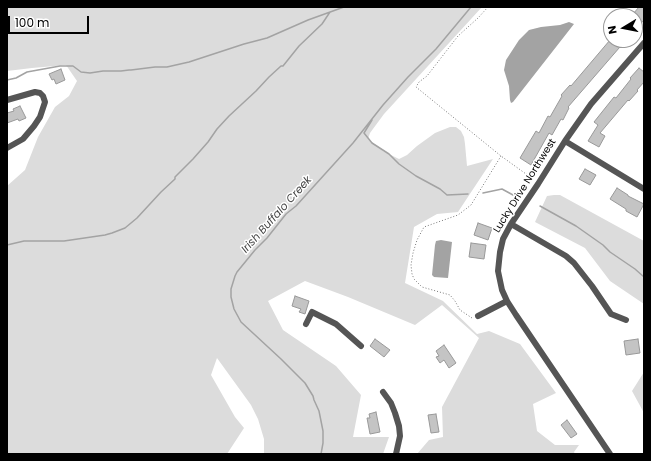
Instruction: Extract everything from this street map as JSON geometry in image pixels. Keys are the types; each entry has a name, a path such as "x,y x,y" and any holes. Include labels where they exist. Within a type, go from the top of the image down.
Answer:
{"street":[{"name":"Lucky Drive Northwest","path":"610,454 507,301 502,290 498,271 503,239 511,224 591,104 644,43"},
{"path":"7,100 35,92 40,93 45,102 40,117 34,126 23,139 7,148"},
{"path":"565,141 644,189"},
{"path":"511,224 566,256 574,263 592,286 611,314 626,320"},
{"path":"478,316 507,301"},
{"path":"306,324 312,312 336,324 362,346"},
{"path":"383,392 391,403 399,426 400,436 396,454"}],"path":[{"path":"488,7 458,36 427,76 419,82 416,87 420,92 500,156 533,179"},
{"path":"478,316 473,318 460,310 450,295 422,287 414,279 411,265 416,240 424,227 458,215 468,208 500,156"}],"shaded area":[{"path":"7,7 482,7 384,114 370,133 368,139 383,151 399,159 407,155 435,133 450,127 456,127 461,131 464,137 467,166 493,159 458,212 437,214 414,227 405,283 443,301 477,334 489,331 520,344 556,393 533,404 537,431 555,445 579,445 574,452 575,454 417,454 429,440 443,437 442,407 479,338 442,305 415,325 305,281 268,301 283,330 336,366 361,395 353,437 389,437 383,454 264,454 264,439 258,419 251,405 217,358 211,375 235,417 244,428 227,454 7,454 7,186 25,170 38,137 55,107 69,96 77,81 66,65 7,71"},
{"path":"569,22 574,24 511,103 509,86 504,70 506,60 519,40 529,30"},
{"path":"560,195 644,241 644,304 610,281 585,248 535,222 547,196"},
{"path":"441,240 452,242 448,278 434,277 432,275 436,241"},
{"path":"644,372 644,413 632,391"}],"building":[{"path":"644,7 643,21 643,8 638,8"},
{"path":"603,48 619,48 568,107 569,108 563,120 561,119 552,135 549,133 531,165 520,158 536,131 539,133 548,116 550,117 562,96 561,95 570,85 571,86"},
{"path":"639,68 644,72 644,82 637,90 638,91 629,101 628,100 600,133 605,136 599,147 588,141 598,125 594,122 614,97 616,98"},
{"path":"61,69 65,80 56,84 54,79 52,80 49,74"},
{"path":"20,106 26,118 7,123 7,113 14,111 13,109"},
{"path":"585,169 596,175 590,185 579,179"},
{"path":"617,188 628,196 644,204 637,217 610,199"},
{"path":"478,223 492,228 488,240 474,235"},
{"path":"471,243 486,245 484,259 469,257"},
{"path":"295,296 309,301 305,314 299,312 301,309 292,306"},
{"path":"375,339 390,350 384,357 370,346"},
{"path":"638,339 640,353 626,355 624,341"},
{"path":"444,345 456,363 449,368 444,360 440,363 436,357 439,356 436,351"},
{"path":"376,412 380,432 370,434 367,418 370,418 369,414"},
{"path":"436,414 439,432 431,433 428,415"},
{"path":"567,420 577,434 571,438 561,425"}],"waterway":[{"path":"7,80 16,78 27,72 60,66 73,66 81,72 90,73 167,67 189,62 267,38 308,20 344,7"},
{"name":"Irish Buffalo Creek","path":"321,454 323,431 319,411 313,396 305,383 241,322 234,309 231,297 231,289 235,276 286,214 296,206 353,143 383,105 436,49 471,7"},
{"path":"7,245 24,241 64,241 105,235 125,228 137,218 175,179 175,177 193,159 229,116 269,77 281,66 283,66 299,46 322,24 330,12"},
{"path":"372,120 364,133 372,143 389,154 399,164 416,176 440,189 447,195 468,194"},
{"path":"483,193 502,189 513,195"},
{"path":"540,206 576,226 644,277"}]}
